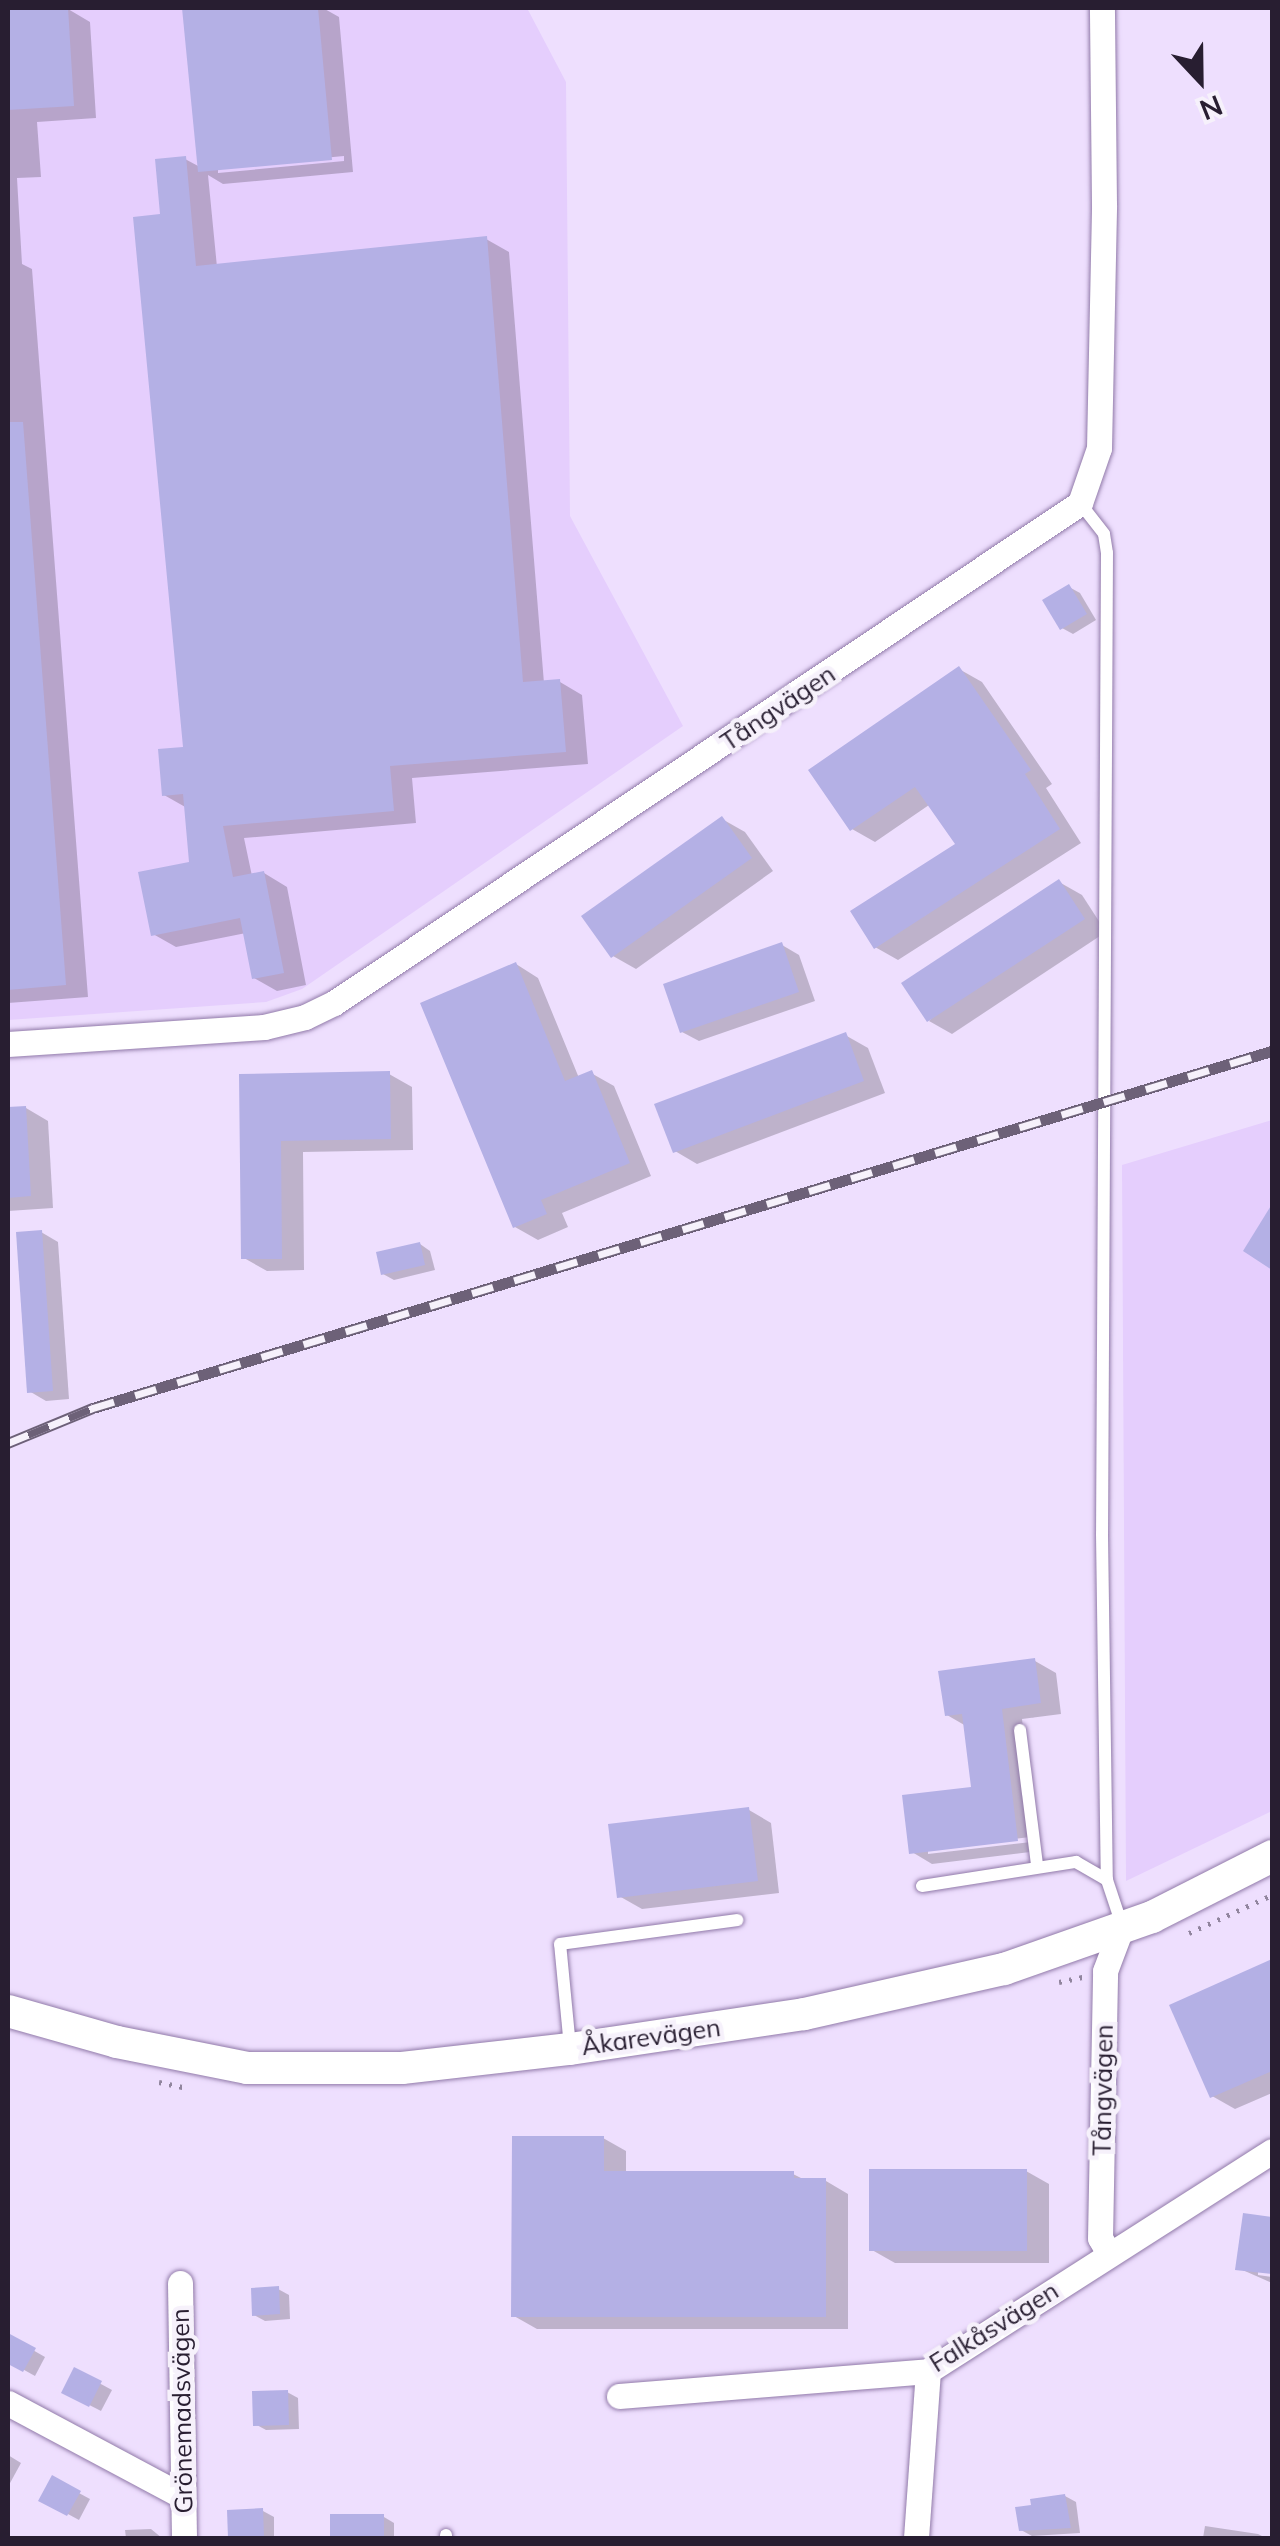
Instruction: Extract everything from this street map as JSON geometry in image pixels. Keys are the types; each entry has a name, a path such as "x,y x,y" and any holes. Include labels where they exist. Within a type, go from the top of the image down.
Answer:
{"street":[{"path":"1080,503 1099,448 1104,205 1102,8"},
{"name":"Tångvägen","path":"8,1044 264,1027 305,1017 334,1003 1080,503"},
{"name":"Åkarevägen","path":"8,2011 117,2042 246,2068 402,2068 570,2049 804,2014 1004,1970 1152,1917 1272,1856"},
{"name":"Tångvägen","path":"1110,2254 1100,2238 1105,1971 1122,1926"},
{"name":"Falkåsvägen","path":"620,2396 928,2371 1272,2150"},
{"name":"Grönemadsvägen","path":"180,2283 184,2538"},
{"path":"916,2538 928,2371"},
{"path":"8,2403 182,2496"}],"lane":[{"path":"1080,503 1104,534 1106,552 1102,1534 1107,1880 1122,1926"},
{"path":"1020,1730 1037,1865"},
{"path":"922,1886 1037,1865 1076,1862 1107,1880"},
{"path":"570,2049 560,1944 737,1920"}],"shaded area":[{"path":"8,8 527,8 566,82 570,516 683,726 302,989 266,1002 8,1020"},
{"path":"1272,1120 1272,1811 1126,1881 1122,1165"}],"building":[{"path":"68,8 74,106 8,110 8,10"},
{"path":"182,8 318,8 332,160 198,172"},
{"path":"186,156 196,266 487,236 523,682 560,679 566,752 390,766 394,811 223,826 233,877 264,871 284,973 252,979 240,918 151,936 138,872 189,862 183,794 162,796 158,749 183,747 133,217 160,214 155,159"},
{"path":"8,422 23,422 66,985 8,990"},
{"path":"1069,584 1087,614 1060,630 1042,600"},
{"path":"959,666 1031,770 1025,774 1060,829 874,949 850,911 955,844 915,787 850,831 808,770"},
{"path":"722,816 752,858 611,958 581,916"},
{"path":"1059,879 1085,919 927,1022 901,983"},
{"path":"782,942 799,992 680,1033 663,984"},
{"path":"516,962 565,1081 592,1070 630,1163 541,1200 547,1214 513,1228 420,1003"},
{"path":"846,1032 864,1081 673,1153 654,1104"},
{"path":"390,1071 391,1139 281,1141 282,1259 241,1259 239,1074"},
{"path":"26,1106 31,1196 8,1198 8,1107"},
{"path":"1272,1204 1272,1270 1243,1251"},
{"path":"42,1230 53,1391 27,1393 16,1232"},
{"path":"420,1242 425,1265 381,1275 376,1252"},
{"path":"1035,1658 1041,1703 1002,1709 1018,1841 909,1854 902,1795 971,1787 962,1714 945,1716 938,1671"},
{"path":"749,1807 758,1881 617,1898 608,1824"},
{"path":"1272,1959 1272,2071 1210,2098 1169,2005"},
{"path":"512,2136 604,2136 604,2171 794,2171 794,2178 826,2178 826,2317 511,2317"},
{"path":"869,2169 1027,2169 1027,2251 869,2251"},
{"path":"1243,2213 1272,2217 1272,2274 1235,2270"},
{"path":"279,2286 280,2314 252,2316 251,2288"},
{"path":"8,2333 36,2348 23,2372 8,2364"},
{"path":"74,2367 102,2381 89,2407 61,2393"},
{"path":"288,2390 289,2425 253,2426 252,2391"},
{"path":"52,2475 81,2491 67,2516 38,2501"},
{"path":"1065,2494 1071,2528 1019,2531 1015,2507 1031,2505 1030,2499"},
{"path":"263,2508 264,2538 228,2538 227,2510"},
{"path":"330,2514 384,2514 384,2538 330,2538"}],"railway":[{"path":"8,1443 93,1408 1272,1051"}]}
